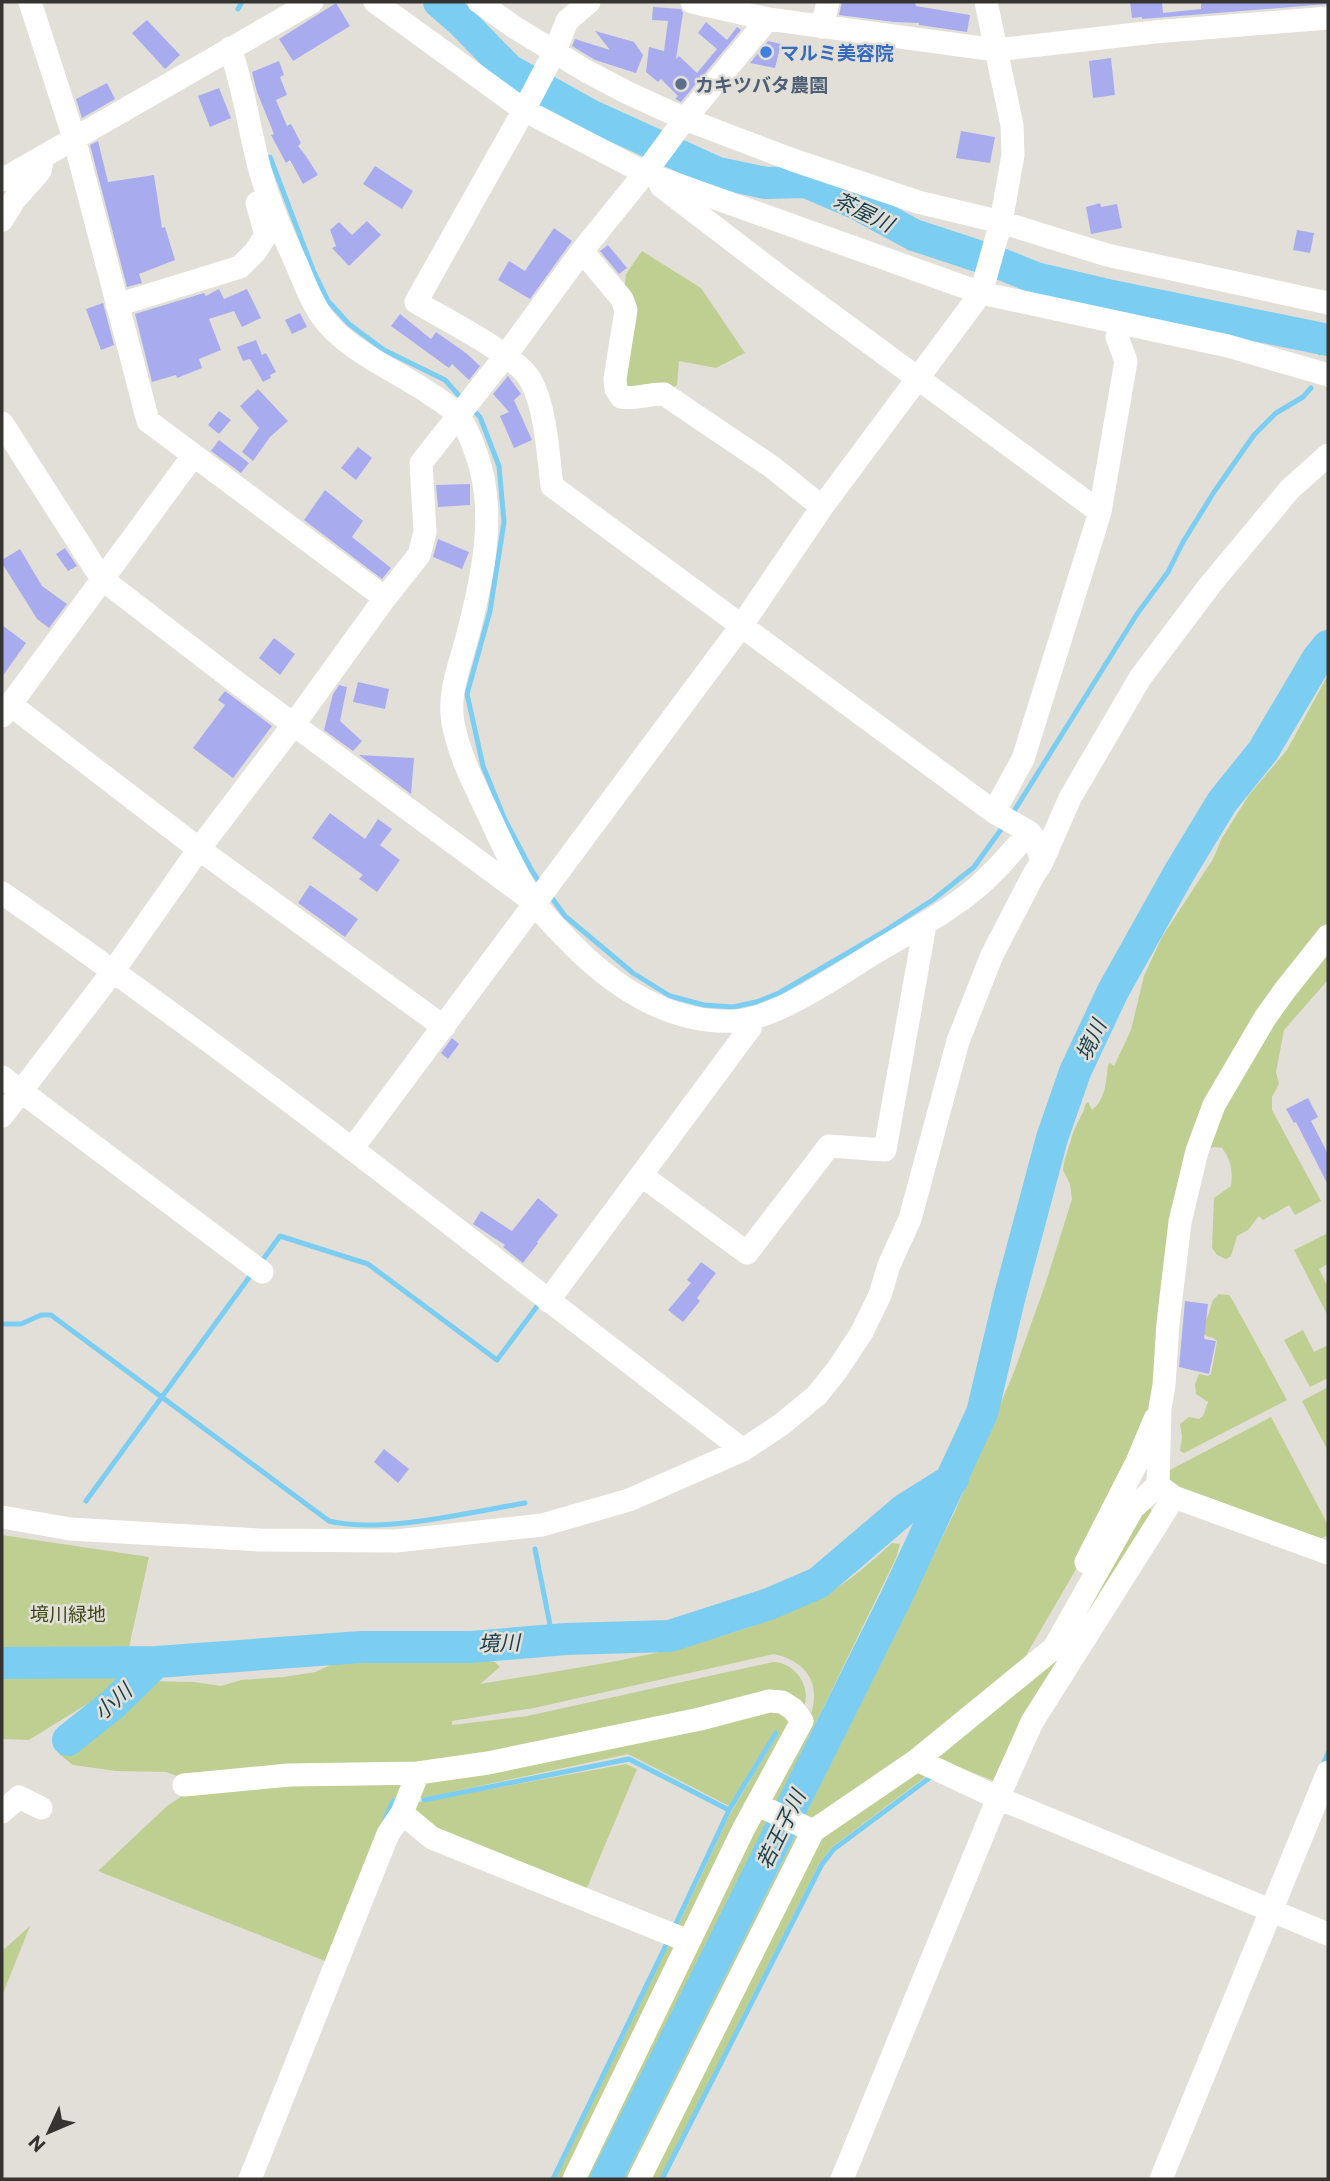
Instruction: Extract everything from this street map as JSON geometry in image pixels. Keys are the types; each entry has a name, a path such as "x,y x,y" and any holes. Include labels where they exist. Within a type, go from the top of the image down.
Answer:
{"street":[{"path":"30,2 74,138 148,421 384,598"},
{"path":"2,180 312,2"},
{"path":"375,2 524,110 647,170 981,293 1228,346 1328,375"},
{"path":"479,2 586,71 684,121 865,185 999,227 1107,255 1328,303"},
{"path":"589,2 567,21 555,51 524,110 416,302 506,355 531,379 543,419 552,486 993,812 1029,832 1035,839 1042,862"},
{"path":"692,2 768,19 996,50 1154,32 1272,12 1328,18"},
{"path":"822,27 828,2"},
{"path":"352,1149 742,625 822,508 981,293 999,227 1013,155 1012,125 986,2"},
{"path":"2,1116 114,970 199,849 294,724 384,598 419,555 425,532 421,463 506,355 582,251 768,19"},
{"path":"230,48 241,79 261,172 279,225 321,316 343,338 371,358 412,381 457,414 469,435 483,472 486,494 484,561 468,635 451,695 453,719 468,772 535,903"},
{"path":"2,220 40,171 43,157"},
{"path":"647,170 784,280 1100,512"},
{"path":"117,306 240,267 248,260 266,235 252,188 261,172"},
{"path":"582,251 622,299 626,310 615,379 616,389 621,397 629,399 651,393 664,394 772,467 822,508"},
{"path":"993,812 1023,759 1100,512 1126,361 1118,337"},
{"path":"2,424 102,579 535,903 583,956 615,983 662,1008 705,1021 733,1022 753,1020 802,997 925,925 976,889 1006,860 1029,832"},
{"path":"2,1517 70,1529 232,1539 396,1541 542,1525 629,1500 743,1450 782,1424 817,1395 838,1370 862,1332 880,1295 889,1265 910,1219 958,1041 992,955 1042,862 1070,798 1140,678 1210,585 1290,489 1328,454"},
{"path":"192,456 6,711 444,1027"},
{"path":"2,892 114,970 352,1149 743,1450"},
{"path":"641,1175 747,1253 829,1146 885,1150 925,925"},
{"path":"1017,1679 1079,1576 1137,1462 1160,1408 1180,1222 1197,1151 1219,1097 1265,1017 1328,936"},
{"path":"548,1301 750,1028 753,1020"},
{"path":"2,1077 262,1272"},
{"path":"842,2179 998,1798 1032,1722 1166,1491 1160,1408"},
{"path":"639,2179 809,1829 917,1760 1054,1648 1133,1508 1166,1491 1328,1553"},
{"path":"184,1785 289,1775 418,1773 488,1763 700,1719 769,1701 782,1702 793,1709 802,1721 688,1941 639,2049 574,2179"},
{"path":"917,1760 998,1798 1328,1934"},
{"path":"250,2179 388,1835 402,1813 418,1773"},
{"path":"1161,2179 1328,1773"},
{"path":"2,1812 19,1797 41,1808"},
{"path":"758,1805 809,1829"},
{"path":"402,1813 432,1838 688,1941"}],"green space":[{"path":"642,251 701,288 745,353 716,368 679,361 677,385 670,391 624,393 626,274"},
{"path":"1328,675 1328,928 1195,1137 1158,1393 1082,1559 1025,1657 970,1711 812,1823 803,1820 955,1511 1014,1372 1072,1199 1070,1184 1063,1170 1074,1130 1085,1105 1088,1102 1092,1110 1103,1095 1108,1065 1110,1063 1114,1066 1131,1030 1144,976 1162,937 1213,859 1222,838 1249,795 1287,750"},
{"path":"1328,942 1328,980 1284,1030 1276,1072 1279,1084 1272,1097 1272,1110 1321,1201 1295,1215 1289,1205 1263,1220 1259,1216 1248,1230 1237,1236 1231,1256 1226,1259 1217,1255 1212,1248 1214,1198 1231,1186 1231,1166 1222,1148 1205,1149 1219,1103"},
{"path":"1328,1233 1328,1264 1319,1269 1328,1287 1328,1316 1294,1250"},
{"path":"1219,1294 1229,1295 1233,1301 1287,1400 1184,1453 1180,1451 1180,1424 1189,1417 1199,1419 1203,1416 1208,1402 1196,1394 1195,1384 1199,1374 1211,1374 1217,1341 1202,1333 1213,1300"},
{"path":"1303,1330 1314,1352 1328,1345 1328,1378 1310,1387 1284,1340"},
{"path":"1328,1387 1328,1451 1302,1401"},
{"path":"1271,1417 1328,1525 1328,1535 1316,1541 1172,1489 1167,1482 1168,1471"},
{"path":"1150,1508 1153,1513 999,1783 949,1763 930,1760 1056,1655 1144,1509"},
{"name":"境川緑地","path":"2,1535 149,1557 121,1683 29,1740 2,1739"},
{"path":"892,1543 900,1544 896,1558 775,1807 767,1798 812,1711 814,1690 801,1667 794,1661 774,1654 534,1708 452,1721 452,1725 527,1716 773,1662 789,1667 805,1687 805,1704 801,1712 790,1699 490,1757 185,1779 166,1772 116,1771 73,1765 59,1754 64,1749 72,1748 145,1681 194,1682 221,1686 241,1680 315,1672 355,1657 495,1662 500,1667 480,1684 622,1660 727,1634 796,1609 837,1588"},
{"path":"782,1708 793,1724 687,1932 675,1932 730,1814 778,1734 776,1731 729,1806 628,1754 424,1798 412,1798 416,1785"},
{"path":"626,1764 637,1769 584,1895 432,1833 409,1804"},
{"path":"917,1771 932,1772 832,1847 819,1864 660,2179 645,2179 812,1845"},
{"path":"406,1785 401,1798 392,1799 325,1961 98,1871 167,1806 182,1796 212,1787"},
{"path":"758,1813 771,1817 590,2179 578,2179"},
{"path":"798,1830 803,1833 632,2179 624,2179"},
{"path":"30,1926 2,1996 2,1951"},
{"path":"671,1939 678,1942 568,2179 555,2179"}],"building":[{"path":"842,2 915,2 916,6 970,15 967,32 919,23 839,15"},
{"path":"1130,2 1162,2 1163,13 1201,9 1201,2 1328,4 1142,19 1132,18"},
{"path":"336,3 350,26 293,61 279,39"},
{"path":"653,7 681,9 683,13 676,59 679,56 697,73 717,49 698,33 706,22 727,40 737,27 741,30 681,102 675,99 678,96 661,79 658,82 646,72 649,47 664,51 668,21 652,20"},
{"path":"147,20 180,55 165,69 132,33"},
{"path":"595,31 634,42 643,55 636,73 595,60 572,46 575,39 610,50"},
{"path":"768,41 781,44 775,68 750,63"},
{"path":"1111,58 1115,95 1093,98 1089,61"},
{"path":"279,61 284,75 280,77 287,95 276,100 287,126 291,124 301,143 298,146 318,175 303,184 290,160 286,163 271,135 274,134 252,72"},
{"path":"107,83 115,99 82,118 76,99"},
{"path":"219,88 231,118 210,127 198,96"},
{"path":"961,131 995,137 990,163 956,158"},
{"path":"98,141 108,182 154,175 162,228 165,227 175,260 139,274 142,283 127,287 90,145"},
{"path":"375,166 413,191 402,209 363,184"},
{"path":"1100,203 1101,207 1117,204 1122,228 1091,234 1086,207"},
{"path":"367,221 381,235 349,266 332,248 336,246 330,230 339,222 352,235"},
{"path":"554,228 572,241 530,299 498,280 509,261 525,271"},
{"path":"1297,230 1314,233 1310,253 1293,250"},
{"path":"608,245 627,268 619,274 600,251"},
{"path":"219,289 224,299 247,289 261,318 242,327 234,311 209,319 221,350 199,359 202,368 177,378 176,375 152,382 135,314 204,293 206,296"},
{"path":"103,303 114,345 101,350 86,309"},
{"path":"300,313 307,327 292,334 285,320"},
{"path":"400,314 431,339 436,332 480,366 469,380 452,364 449,368 391,326"},
{"path":"256,340 262,355 266,353 276,372 263,382 250,359 243,361 237,347"},
{"path":"508,376 521,394 514,400 532,440 514,448 500,416 509,412 493,394"},
{"path":"258,389 288,421 270,437 253,461 242,452 259,428 240,406"},
{"path":"219,411 231,420 219,434 208,425"},
{"path":"219,440 249,463 241,473 211,451"},
{"path":"358,447 372,458 356,480 341,468"},
{"path":"470,484 470,505 438,507 436,485"},
{"path":"325,490 363,521 352,537 391,568 382,579 304,520"},
{"path":"438,539 469,552 462,569 433,557"},
{"path":"65,548 77,566 68,571 56,554"},
{"path":"20,549 42,586 67,604 49,628 37,619 2,563 2,560"},
{"path":"2,625 26,643 2,677"},
{"path":"274,638 295,654 280,675 259,658"},
{"path":"358,682 389,689 385,709 353,702"},
{"path":"339,685 347,687 340,721 362,741 353,751 324,730 333,694"},
{"path":"225,691 272,726 233,778 193,748 225,705 218,700"},
{"path":"359,755 414,758 411,794"},
{"path":"330,813 365,839 378,819 392,829 380,845 400,860 377,892 359,879 363,875 312,838"},
{"path":"310,885 358,919 345,937 298,903"},
{"path":"452,1038 459,1044 448,1059 441,1053"},
{"path":"1308,1098 1318,1117 1311,1121 1328,1154 1328,1185 1296,1122 1294,1123 1286,1109"},
{"path":"538,1198 558,1215 523,1263 503,1247 505,1245 473,1224 481,1211 512,1231"},
{"path":"701,1262 716,1273 697,1298 700,1301 683,1322 668,1310 691,1283 687,1280"},
{"path":"1185,1301 1208,1304 1204,1339 1216,1341 1209,1374 1179,1367"},
{"path":"384,1449 409,1469 398,1483 374,1462"}],"waterway":[{"path":"238,9 242,2"},
{"name":"茶屋川","path":"439,2 509,70 590,115 718,173 766,183 806,182 855,203 914,235 1036,278 1328,340"},
{"path":"270,157 313,270 328,301 349,324 384,350 445,380 463,400"},
{"path":"1320,353 1322,339"},
{"path":"1011,816 1137,614 1168,572 1214,492 1254,435 1276,413 1303,397 1311,388"},
{"path":"470,407 480,417 499,466 504,522 490,611 467,694 483,766 505,820 541,884"},
{"name":"境川","path":"606,2179 896,1598 982,1413 1052,1138 1075,1072 1113,991 1222,802 1263,751 1318,658 1328,646"},
{"path":"549,894 565,916 633,973 670,996 704,1005 733,1007 779,993 934,899 974,867 1005,824"},
{"path":"259,1265 280,1236 368,1264 497,1360 541,1301"},
{"path":"86,1501 253,1272"},
{"path":"2,1324 21,1324 41,1315 51,1315 329,1521 374,1525 400,1523 525,1503"},
{"name":"境川","path":"2,1663 156,1662 361,1647 471,1647 566,1639 670,1636 769,1604 818,1583 905,1509 953,1479"},
{"path":"535,1549 553,1640"},
{"name":"小川","path":"68,1740 113,1704 156,1662"},
{"path":"674,1928 729,1810 776,1733"},
{"path":"1322,1767 1328,1753"},
{"path":"424,1800 629,1759 729,1810"},
{"path":"662,2179 822,1864 834,1849 932,1776"},
{"path":"385,1819 396,1800"},
{"name":"若王子川","path":"765,1828 778,1834"},
{"path":"553,2179 667,1943"}],"place":[{"name":"マルミ美容院","path":"766,52"},
{"name":"カキツバタ農園","path":"681,84"}]}
